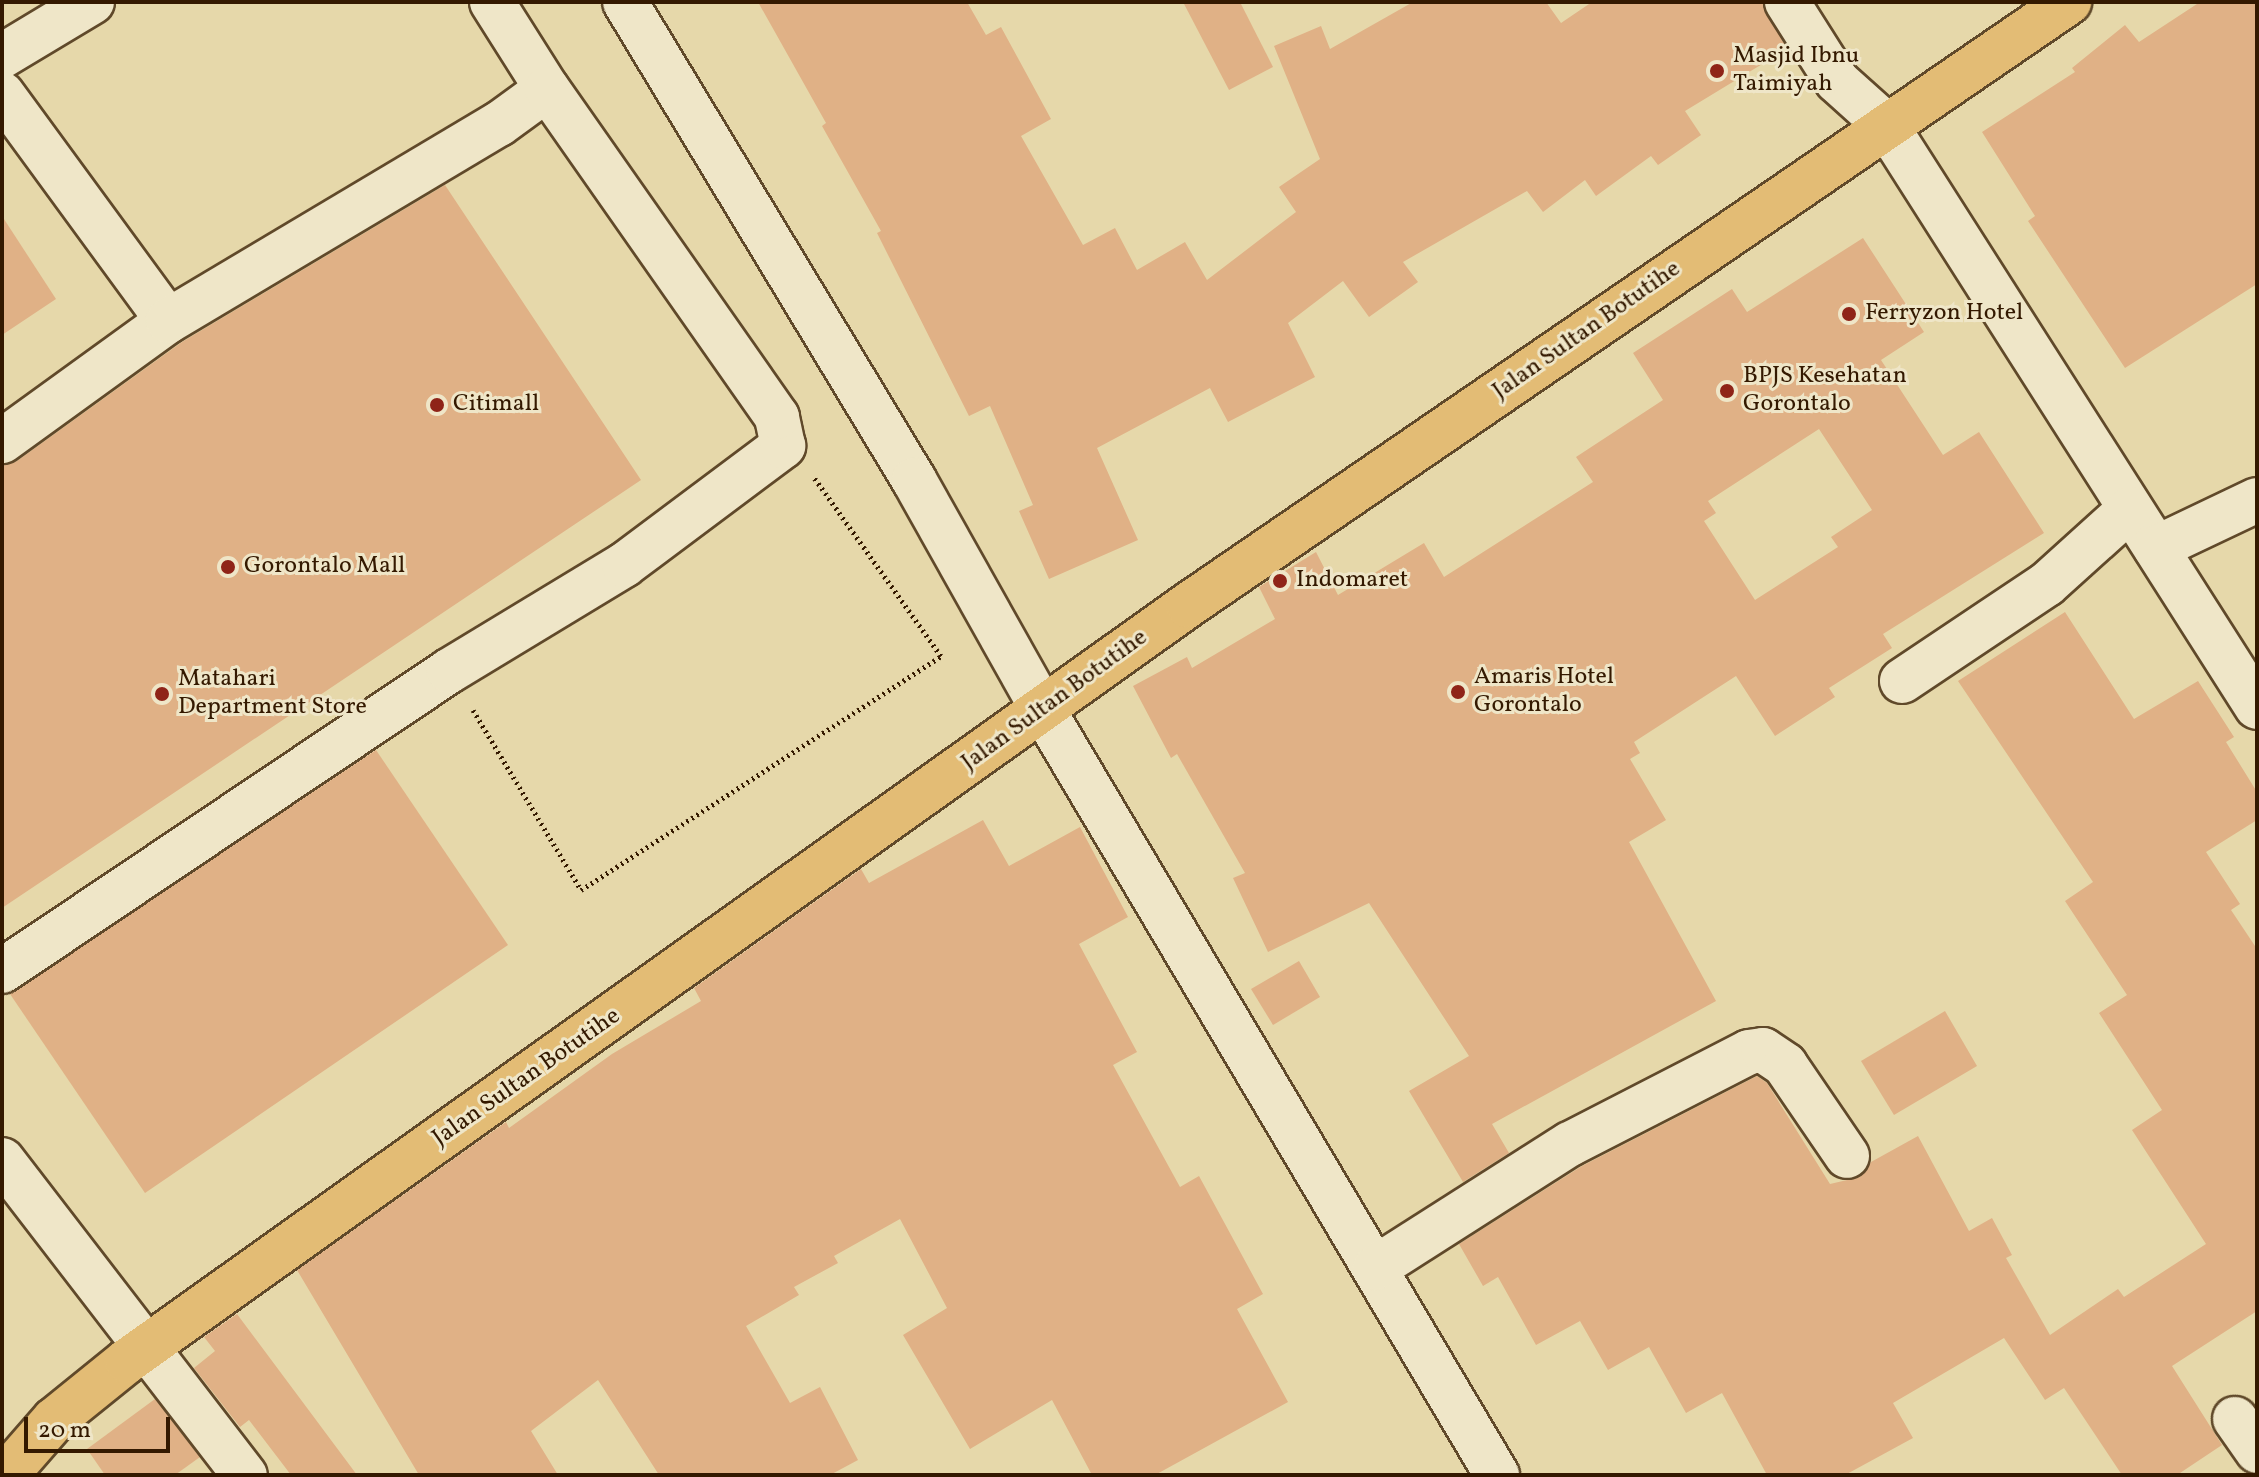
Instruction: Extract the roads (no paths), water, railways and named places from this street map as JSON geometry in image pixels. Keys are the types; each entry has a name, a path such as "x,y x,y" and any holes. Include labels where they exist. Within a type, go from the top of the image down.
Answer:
{"main road":[{"name":"Jalan Sultan Botutihe","path":"6,1475 54,1420 148,1348 1043,710 1886,125 2069,2"},
{"name":"Jalan Sultan Botutihe","path":"2,1441 54,1420"}],"street":[{"path":"2,56 92,2"},
{"path":"2,971 449,671 624,565 775,455 785,435 771,408 547,89 492,2"},
{"path":"625,2 914,480 1043,710 1497,1475"},
{"path":"1787,2 1837,81 1886,125 2257,707"},
{"path":"2,441 168,321 499,124 547,89"},
{"path":"2,94 168,321"},
{"path":"2156,548 2257,500"},
{"path":"1902,681 2047,584 2130,509"},
{"path":"1375,1268 1570,1144 1749,1052 1763,1050 1785,1065 1847,1156"},
{"path":"2,1160 245,1475"}],"place":[{"name":"Masjid Ibnu Taimiyah","path":"1717,71"},
{"name":"Ferryzon Hotel","path":"1849,314"},
{"name":"BPJS Kesehatan Gorontalo","path":"1727,391"},
{"name":"Citimall","path":"437,405"},
{"name":"Gorontalo Mall","path":"228,567"},
{"name":"Indomaret","path":"1280,581"},
{"name":"Amaris Hotel Gorontalo","path":"1458,692"},
{"name":"Matahari Department Store","path":"162,694"}]}
